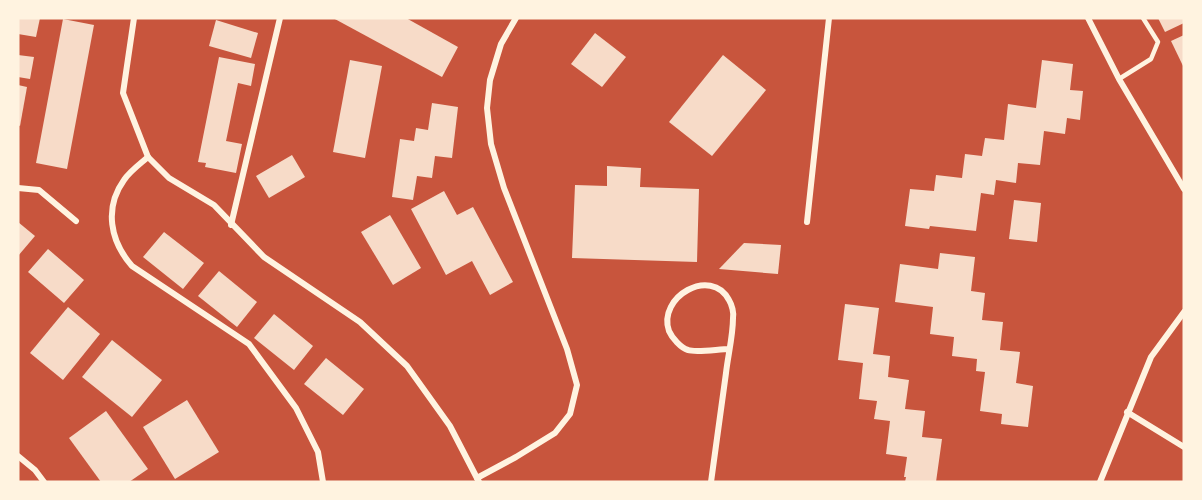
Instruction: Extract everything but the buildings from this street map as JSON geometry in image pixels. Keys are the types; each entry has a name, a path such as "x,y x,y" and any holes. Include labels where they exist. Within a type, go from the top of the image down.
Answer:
{"street":[{"path":"134,18 123,93 148,157 169,178 214,205 264,257 360,322 407,366 450,426 478,480 555,433 570,414 577,385 567,349 504,188 491,144 487,108 490,80 501,44 516,18"},
{"path":"231,225 280,18"},
{"path":"807,222 829,18"},
{"path":"1088,18 1119,79 1184,189"},
{"path":"148,157 124,178 112,202 111,228 122,254 132,266 249,344 296,408 318,452 323,482"},
{"path":"18,188 39,190 76,221"},
{"path":"711,482 734,316 723,292 701,286 687,289 676,299 668,316 669,330 675,341 688,351 729,349"},
{"path":"1100,482 1150,357 1184,312"},
{"path":"1127,412 1184,447"},
{"path":"18,456 35,470 44,482"}],"lane":[{"path":"1119,79 1151,58 1158,42 1143,18"}]}
